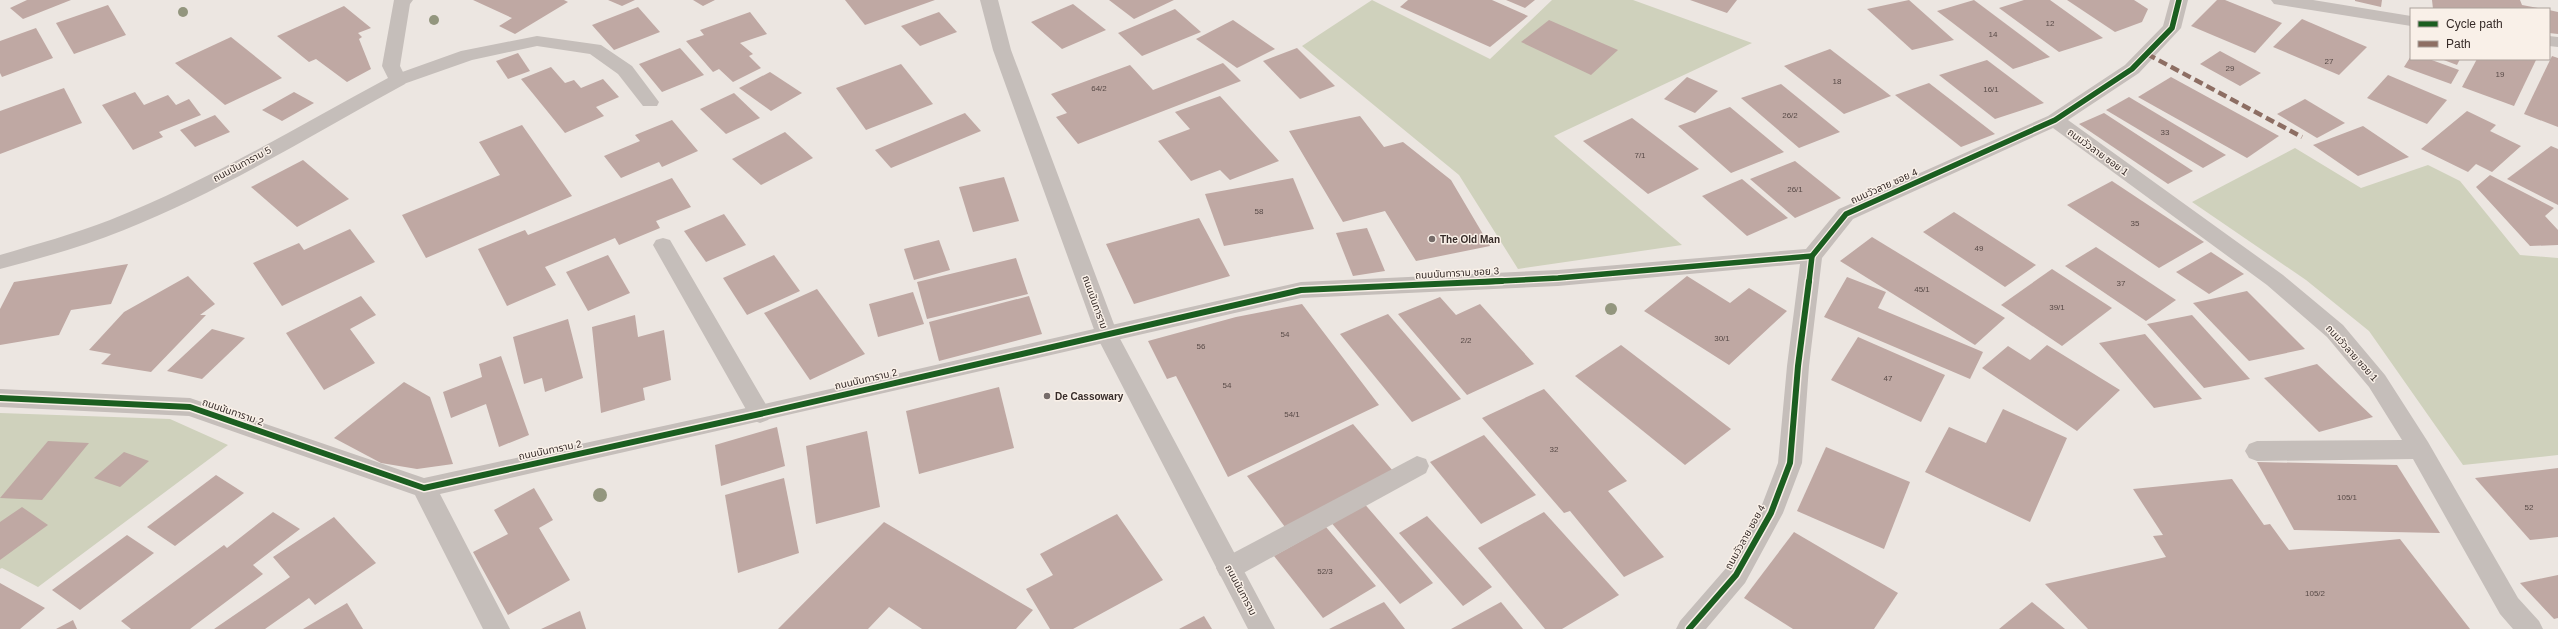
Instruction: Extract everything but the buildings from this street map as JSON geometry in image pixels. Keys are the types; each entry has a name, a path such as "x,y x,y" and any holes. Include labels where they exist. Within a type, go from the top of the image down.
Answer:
{"street":[{"path":"398,80 391,66 401,2 404,0"},
{"name":"ถนนนันทาราม","path":"989,0 1002,50 1107,335 1262,629"},
{"name":"ถนนวัวลาย ซอย 4","path":"1689,629 1736,575 1771,513 1790,463 1798,366 1812,256 1846,214 2055,120 2132,69 2172,28 2179,0"},
{"path":"2280,0 2410,21"},
{"name":"ถนนนันทาราม 5","path":"0,262 76,240 159,206 247,162 398,80 467,55 536,41 595,49 625,70 650,102"},
{"name":"ถนนวัวลาย ซอย 1","path":"2055,120 2275,280 2335,331 2377,381 2420,449 2509,606 2530,629"},
{"path":"663,245 760,414"},
{"name":"ถนนนันทาราม ซอย 3","path":"1107,335 1301,290 1558,278 1812,256"},
{"name":"ถนนนันทาราม 2","path":"0,398 190,407 424,488 760,414 1107,335"},
{"path":"2257,451 2420,449"},
{"path":"1229,568 1417,466"},
{"path":"424,488 497,629"}],"green space":[{"path":"1372,0 1490,59 1552,0 1633,0 1752,43 1554,136 1682,245 1518,269 1459,175 1302,46"},
{"path":"2295,148 2361,188 2428,165 2460,181 2520,255 2558,258 2558,455 2463,465 2369,331 2306,280 2192,202"},
{"path":"0,413 170,419 228,445 38,587 2,568 0,569"}],"marked path":[{"path":"2147,54 2302,137"}],"cycle path":[{"path":"1689,629 1736,575 1771,513 1790,463 1798,366 1812,256 1846,214 2055,120 2132,69 2172,28 2179,0"},
{"path":"0,398 190,407 424,488 760,414 1301,290 1558,278 1812,256"}],"place":[{"name":"The Old Man","path":"1432,239"},
{"name":"De Cassowary","path":"1047,396"}]}
